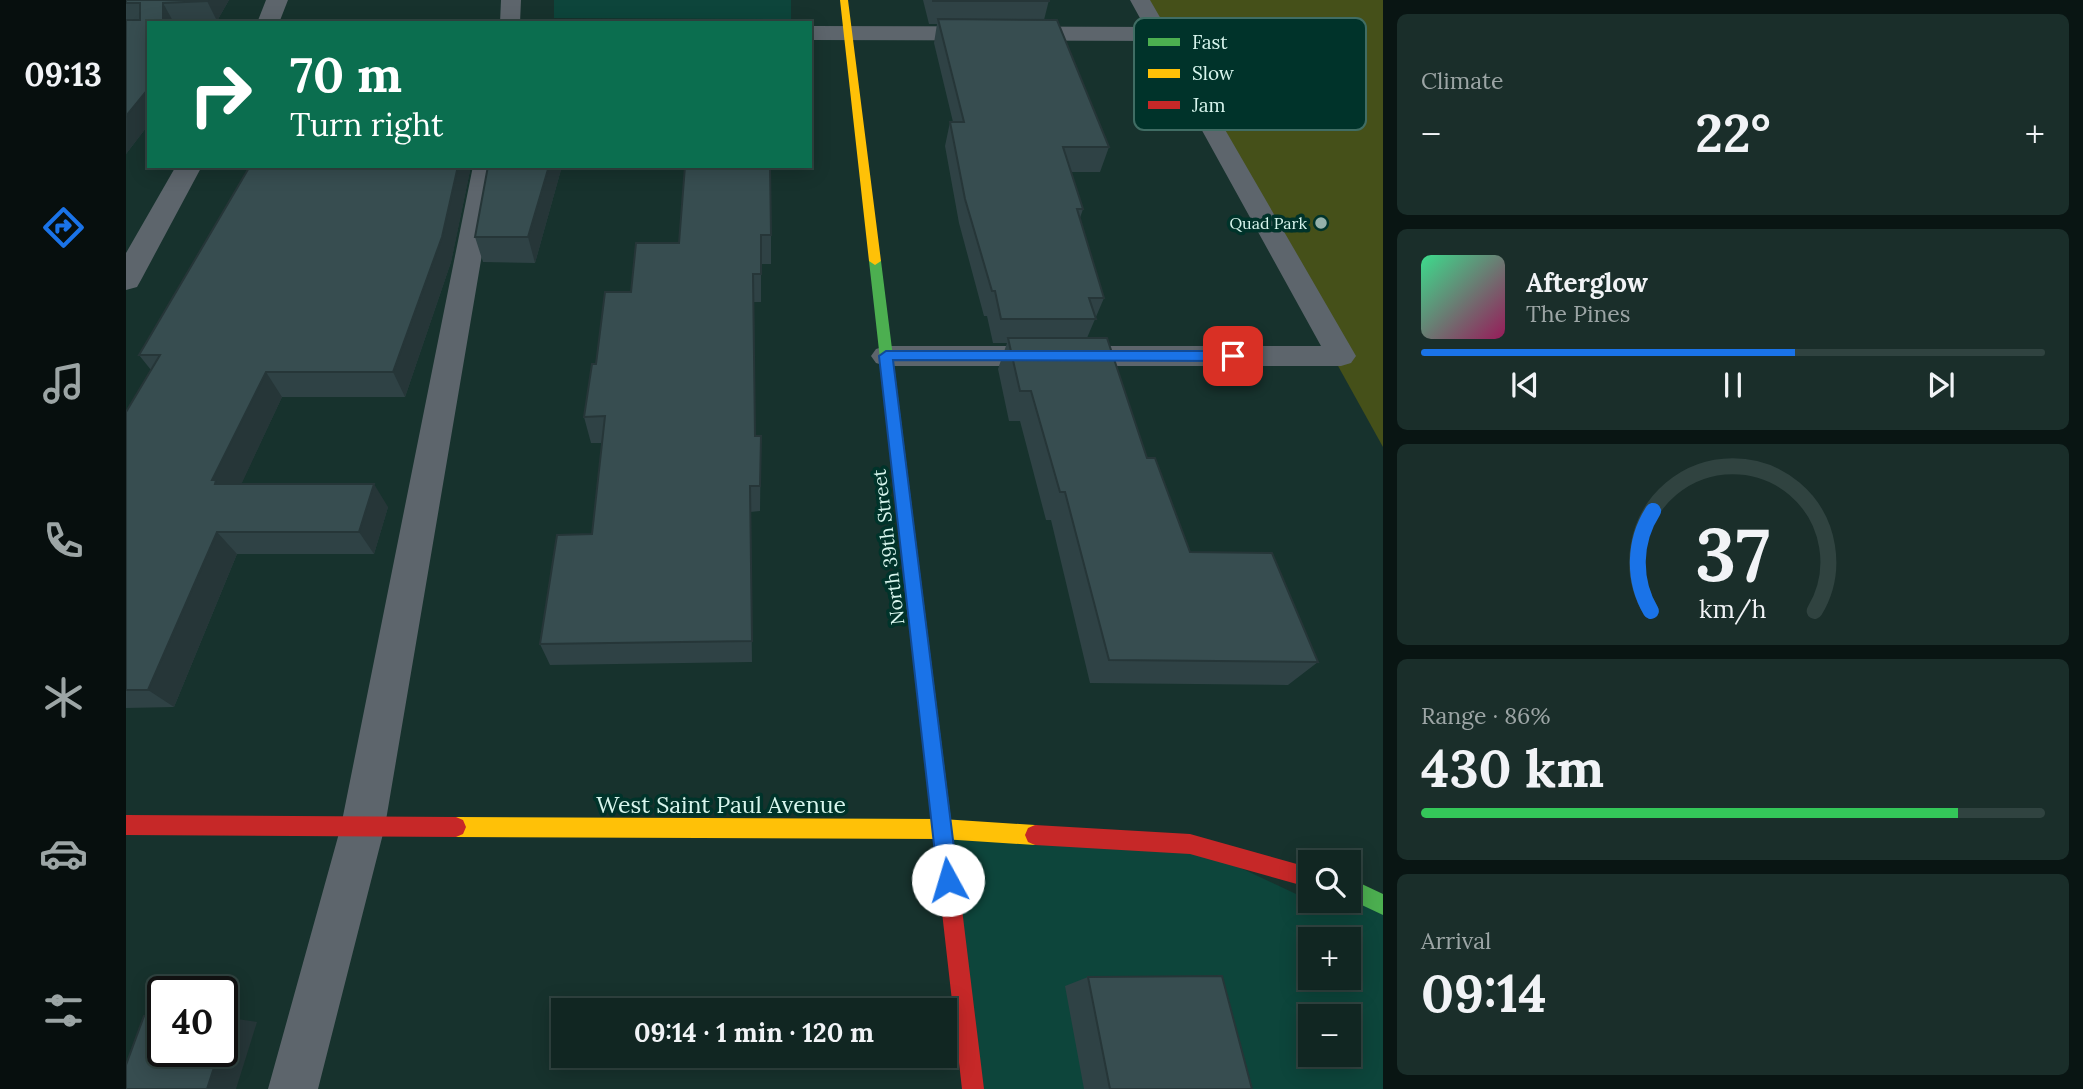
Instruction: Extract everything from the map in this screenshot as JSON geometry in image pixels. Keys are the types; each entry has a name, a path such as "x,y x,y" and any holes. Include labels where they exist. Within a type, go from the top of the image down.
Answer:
{"street":[{"path":"269,21 277,0"},
{"name":"North 39th Street","path":"844,0 973,1089"},
{"path":"812,33 1134,34"},
{"path":"126,280 188,168"},
{"name":"West Saint Paul Avenue","path":"126,825 942,829 1189,844 1298,874"},
{"path":"1361,894 1383,905"}],"lane":[{"path":"510,21 511,0"},
{"path":"1140,0 1151,18"},
{"path":"886,356 1341,356 1215,130"},
{"path":"292,1089 363,827 485,168"}],"shaded area":[{"path":"554,0 791,0 791,19 554,18"},
{"name":"Quad Park","path":"1135,0 1383,0 1383,447 1207,130 1366,130 1366,18 1145,18"},
{"path":"942,829 1190,844 1298,895 1298,913 1361,913 1361,904 1383,905 1383,1089 973,1089"}],"building":[{"path":"126,0 208,0 163,3 163,21 147,21 147,90 126,116 126,20 140,20 140,3 126,3"},
{"path":"1049,0 1049,1 933,1"},
{"path":"938,19 1057,20 1109,147 1063,147 1083,209 1077,209 1104,298 1089,298 1096,319 1001,319 995,291 992,291 965,199 950,122 964,122"},
{"path":"249,168 458,168 442,237 393,372 266,372 212,480 216,480 215,484 374,484 359,532 217,532 148,690 126,690 126,412 160,355 139,355"},
{"path":"488,168 548,168 528,237 475,237"},
{"path":"685,168 770,168 771,235 761,235 761,274 753,274 755,436 761,436 760,486 750,486 752,641 540,644 557,535 592,534 605,416 584,417 592,364 596,364 605,292 631,292 636,243 679,243"},
{"path":"1008,338 1107,338 1147,458 1155,458 1190,552 1272,553 1318,662 1109,660 1065,492 1060,492 1031,391 1020,391"},
{"path":"1222,976 1252,1089 1110,1089 1088,977"},
{"path":"144,1016 147,1016 147,1067 214,1067 207,1089 126,1089 126,1065"}],"traffic: fast":[{"path":"875,261 947,868"},
{"path":"1361,894 1383,905"}],"traffic: slow":[{"path":"844,0 875,261"},
{"path":"456,827 942,829 1035,835"}],"traffic: jam":[{"path":"126,825 456,827"},
{"path":"1035,835 1190,844 1298,874"},
{"path":"947,868 973,1089"}],"place":[{"name":"Quad Park","path":"1321,223"}],"route":[{"path":"948,880 886,356 1233,356"}]}
